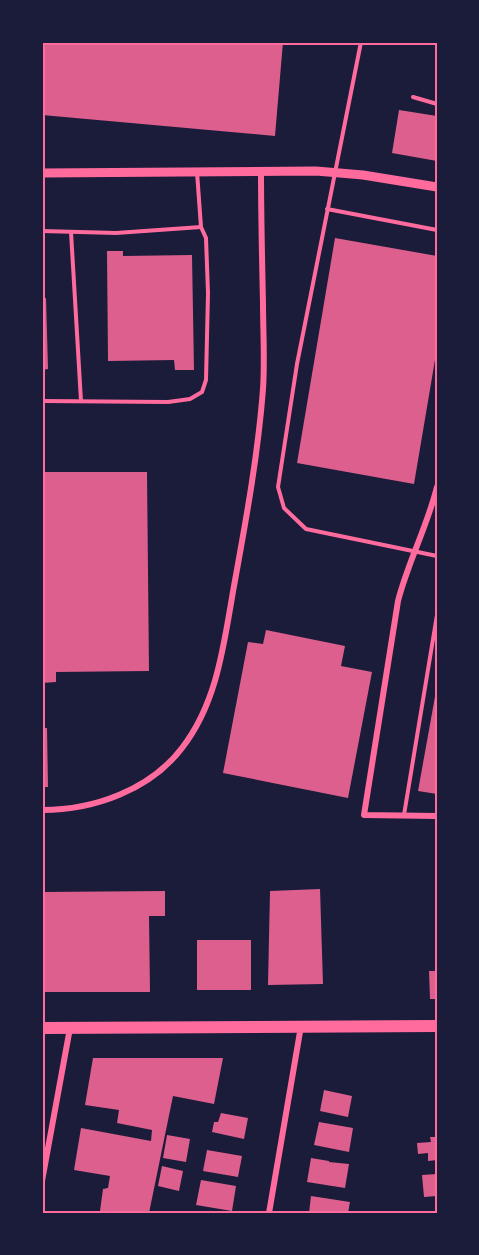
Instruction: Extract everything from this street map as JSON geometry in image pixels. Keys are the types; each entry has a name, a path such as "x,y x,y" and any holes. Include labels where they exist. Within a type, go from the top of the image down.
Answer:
{"main road":[{"path":"42,1028 437,1026"}],"street":[{"path":"42,810 68,809 98,802 130,790 144,781 171,761 182,749 198,723 212,692 222,659 257,457 264,358 261,171"},
{"path":"42,173 334,172 437,187"},
{"path":"437,487 398,602 364,815 437,816"},
{"path":"269,1213 301,1026"},
{"path":"42,1181 70,1028"}],"lane":[{"path":"361,42 297,364 278,487 284,508 306,529 437,556"},
{"path":"413,97 437,104"},
{"path":"42,401 168,402 190,399 202,392 206,380 208,293 206,238 201,227 197,171"},
{"path":"327,209 437,230"},
{"path":"42,231 116,233 201,227"},
{"path":"71,232 81,401"},
{"path":"404,815 437,615"}],"building":[{"path":"43,42 283,42 275,136 42,115"},
{"path":"399,110 437,116 437,161 392,153"},
{"path":"335,238 437,256 437,348 414,484 297,463"},
{"path":"107,251 123,251 123,256 192,255 194,370 175,370 174,360 108,361"},
{"path":"42,298 46,298 48,369 42,370"},
{"path":"42,472 147,472 149,671 56,672 56,682 42,683"},
{"path":"266,630 345,646 341,666 372,672 348,798 223,773 248,642 263,644"},
{"path":"437,691 437,794 418,791"},
{"path":"42,728 47,728 48,787 42,787"},
{"path":"320,889 323,984 268,985 270,891"},
{"path":"165,891 165,916 149,916 150,992 42,992 42,892"},
{"path":"197,940 251,940 251,990 197,990"},
{"path":"429,971 437,971 437,999 430,999"},
{"path":"93,1058 223,1058 214,1104 173,1096 149,1213 103,1213 100,1211 103,1189 108,1188 110,1176 74,1170 81,1128 151,1141 152,1130 117,1123 119,1110 85,1105"},
{"path":"324,1090 352,1096 348,1117 320,1111"},
{"path":"221,1113 248,1118 244,1139 212,1132 214,1122 218,1122"},
{"path":"319,1122 353,1128 349,1152 314,1145"},
{"path":"167,1135 190,1139 186,1162 163,1158"},
{"path":"430,1137 437,1137 437,1160 428,1161 428,1153 418,1154 417,1143 431,1142"},
{"path":"207,1150 242,1156 238,1177 203,1171"},
{"path":"311,1158 349,1164 345,1188 307,1182"},
{"path":"162,1166 183,1171 179,1191 158,1186"},
{"path":"437,1174 437,1196 424,1197 422,1175"},
{"path":"201,1180 236,1186 232,1211 196,1205"},
{"path":"311,1196 350,1202 348,1213 309,1213"}]}
